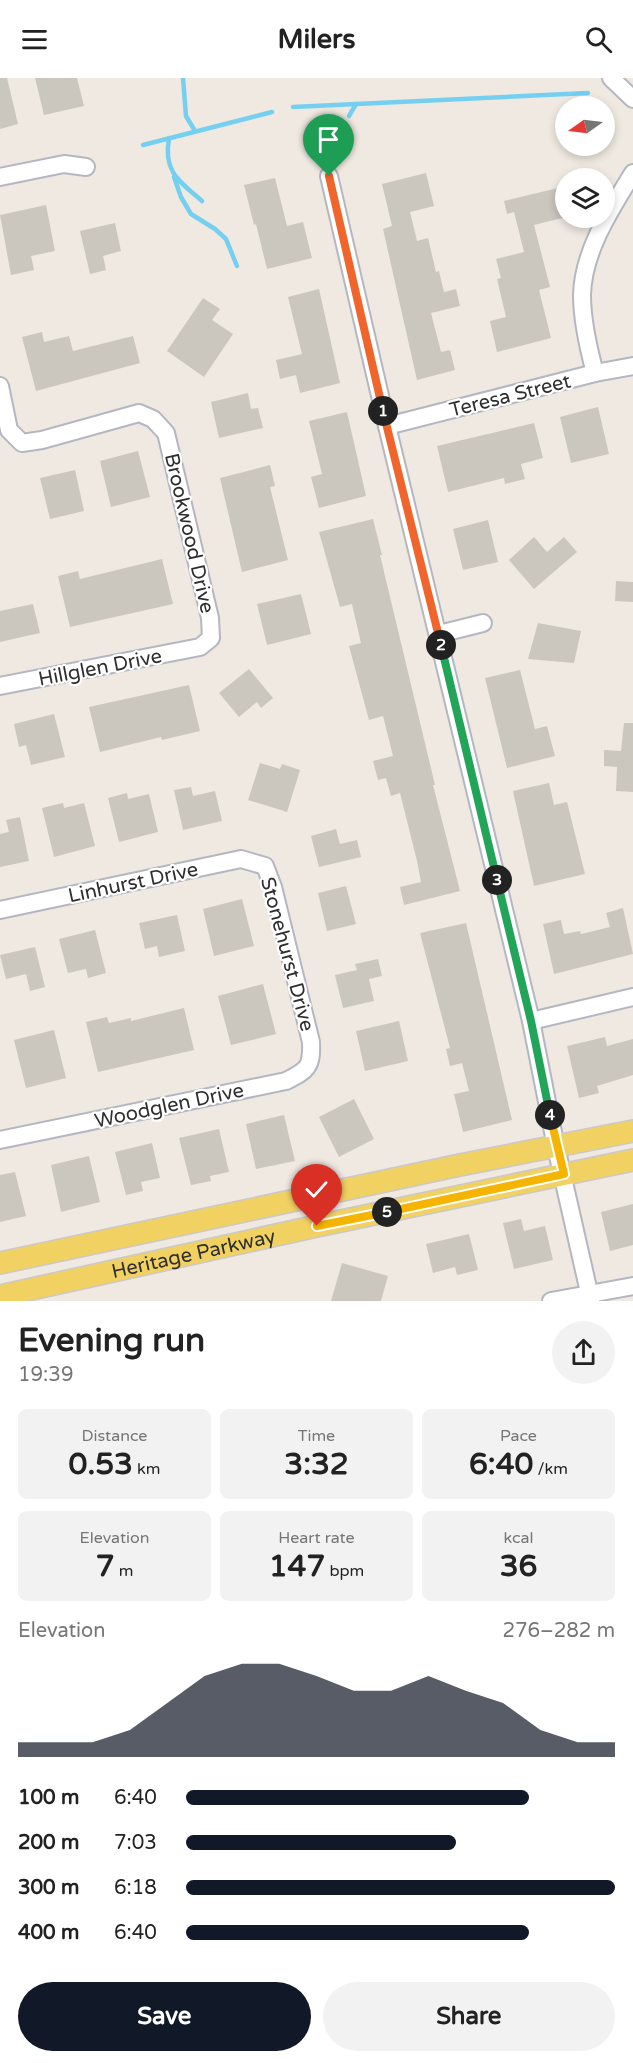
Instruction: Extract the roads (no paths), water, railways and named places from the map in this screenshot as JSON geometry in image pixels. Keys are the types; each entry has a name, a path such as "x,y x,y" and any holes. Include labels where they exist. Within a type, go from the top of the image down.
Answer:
{"main road":[{"name":"Heritage Parkway","path":"0,1263 426,1172 633,1131"},
{"name":"Heritage Parkway","path":"0,1296 633,1160"}],"street":[{"path":"611,78 633,99"},
{"path":"0,177 64,164 86,167"},
{"path":"595,373 584,321 582,294 585,272 591,250 633,172"},
{"path":"329,176 531,1021 556,1147 564,1174 590,1297"},
{"name":"Teresa Street","path":"387,426 595,373 633,366"},
{"name":"Brookwood Drive","path":"0,386 9,430 22,443 42,440 139,414 153,419 166,433 210,618 211,638 200,647"},
{"path":"439,634 483,623"},
{"name":"Hillglen Drive","path":"0,686 200,647"},
{"name":"Linhurst Drive","path":"0,910 241,859 265,866"},
{"name":"Stonehurst Drive","path":"265,866 273,887 311,1042"},
{"path":"531,1021 633,998"},
{"name":"Woodglen Drive","path":"0,1140 286,1081 303,1072 312,1062 311,1042"},
{"path":"552,1301 590,1297 633,1286"}],"waterway":[{"path":"183,78 186,116 195,131"},
{"path":"293,107 588,93"},
{"path":"349,116 356,104"},
{"path":"143,145 272,112"},
{"path":"169,138 168,159 171,168 180,181 202,201"},
{"path":"174,177 181,197 191,214 226,239 237,266"}]}
